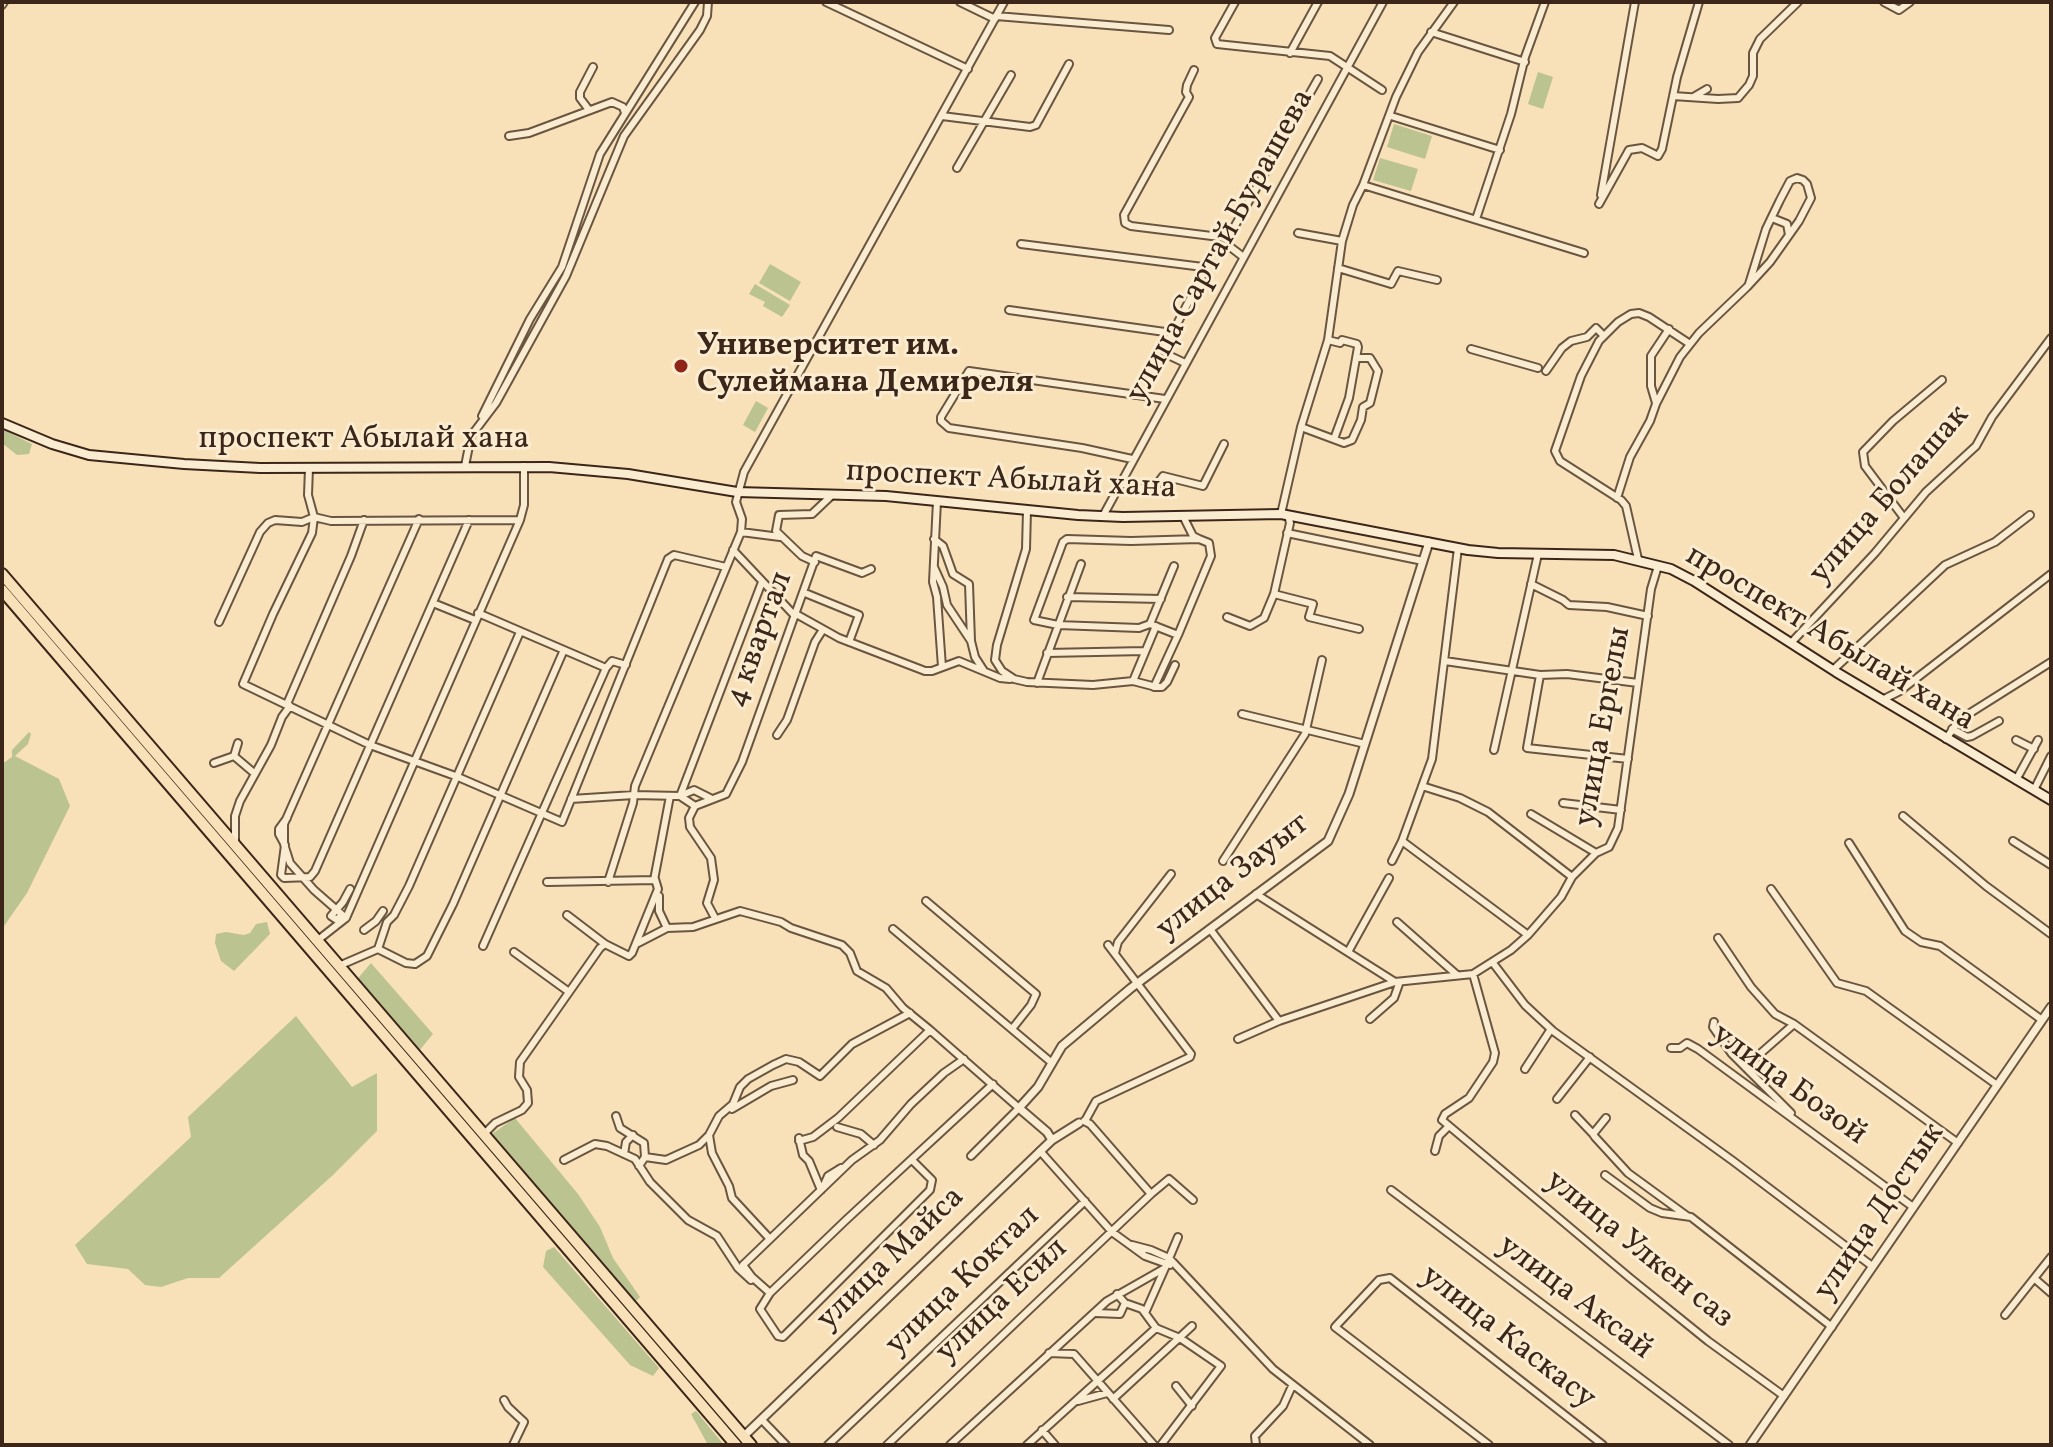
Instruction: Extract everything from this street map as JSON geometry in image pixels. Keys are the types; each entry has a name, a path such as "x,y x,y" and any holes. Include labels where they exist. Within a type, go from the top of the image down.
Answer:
{"highway":[{"path":"2,574 341,965 743,1442"},
{"path":"2,590 743,1442"}],"main road":[{"name":"проспект Абылай хана","path":"2,423 52,444 89,455 184,464 309,468 524,466 628,474 737,492 886,496 1103,516 1285,515 1498,553 1587,553 1638,559 1671,569 1707,589 1833,670 2051,800"}],"street":[{"path":"481,421 530,319 562,267 600,154 695,2"},
{"path":"465,466 471,436 496,403 566,276 620,144 700,30 707,16 708,2"},
{"path":"826,2 968,69"},
{"path":"960,2 996,17 1169,30"},
{"path":"608,882 635,786 741,532 742,519 736,502 744,472 1004,2"},
{"path":"1235,2 1215,38 1216,43 1330,56 1382,90"},
{"path":"1290,53 1318,2"},
{"name":"улица Сартай Бурашева","path":"1103,516 1383,2"},
{"path":"1227,617 1241,624 1254,625 1264,618 1274,594 1290,523 1285,515 1301,427 1328,340 1342,241 1353,205 1402,86 1431,32 1454,2"},
{"path":"1476,219 1545,2"},
{"path":"1635,2 1599,204 1629,150 1642,148 1658,156 1699,2"},
{"path":"1673,96 1738,98 1753,76 1755,47 1798,2"},
{"path":"1884,2 1899,10 1910,2"},
{"path":"1431,32 1525,62"},
{"path":"942,116 1030,127 1036,125 1069,64"},
{"path":"589,110 580,98 580,92 593,67"},
{"path":"1194,70 1187,85 1189,97 1124,219 1131,226 1228,238"},
{"path":"957,168 1011,75"},
{"path":"1242,256 1229,246 1228,238 1318,79"},
{"path":"1692,97 1707,89"},
{"path":"509,136 529,133 612,102 623,107 620,144"},
{"path":"1391,116 1500,150"},
{"path":"1617,498 1630,457 1680,357 1749,284 1789,235 1811,198 1807,184 1797,178 1790,181 1772,218 1749,284"},
{"path":"1363,185 1584,253"},
{"path":"586,200 586,225"},
{"path":"1772,218 1787,224 1789,235"},
{"path":"1298,233 1342,241"},
{"path":"1021,244 1203,267 1203,274 1165,351 1185,363"},
{"path":"1338,268 1391,284 1398,271 1437,280"},
{"path":"1009,310 1172,333"},
{"path":"1638,559 1629,513 1617,498 1555,455 1581,376 1604,336 1618,322 1639,313 1690,344"},
{"path":"1546,371 1562,348 1571,341 1587,337 1596,328 1604,336"},
{"path":"1656,403 1651,386 1651,356 1669,329"},
{"name":"улица Болашак","path":"1791,643 1875,553 1926,492 1976,446 1992,417 2051,338"},
{"path":"1328,340 1357,344 1348,402 1334,439"},
{"path":"1471,349 1538,368"},
{"path":"1348,402 1363,407 1370,403 1378,371 1370,358 1356,358"},
{"path":"1132,459 1082,448 949,428 943,424 941,417 965,373 971,371 1165,399"},
{"path":"1904,518 1865,466 1863,452 1893,421 1942,380"},
{"path":"1301,427 1344,443 1352,440 1363,407"},
{"path":"1119,483 1148,490 1154,488 1163,476 1203,486 1224,444"},
{"path":"318,940 341,914 414,760 520,520 524,505 524,466"},
{"path":"309,468 308,495 314,517 312,533 243,684 370,745 458,777 562,822 670,556 726,567"},
{"path":"776,534 779,515 812,514 831,496"},
{"path":"937,501 933,582 942,667"},
{"path":"1014,679 1002,671 995,660 1026,549 1027,510"},
{"path":"1833,670 1945,565 1995,542 2030,515"},
{"path":"1154,687 1211,556 1209,543 1193,536 1183,516"},
{"path":"219,622 260,532 268,523 286,520 302,522 314,517 331,521 520,520"},
{"path":"341,914 290,863 284,833 287,818 327,724 419,519"},
{"path":"235,845 235,816 254,773 271,745 364,520"},
{"path":"285,845 281,875 284,878 310,877 469,520"},
{"path":"1367,550 1371,531"},
{"path":"741,532 776,534 802,556 815,562"},
{"path":"1287,533 1423,561"},
{"path":"934,539 943,546 950,571 967,581 972,590 971,641 975,657 985,672"},
{"path":"1178,635 1153,625 1139,628 1058,625 1037,622 1033,617 1064,540 1199,539"},
{"name":"улица Зауыт","path":"1019,1108 1038,1087 1062,1046 1074,1035 1139,982 1328,841 1349,794 1429,542"},
{"path":"1392,861 1432,759 1458,548"},
{"path":"733,550 795,615 822,631 925,671 959,661 985,672 1037,683 1093,685 1133,681 1162,687 1175,665"},
{"path":"1494,750 1538,554"},
{"name":"4 квартал","path":"710,798 726,794 742,762 817,555 862,573 871,569"},
{"path":"1037,683 1081,564"},
{"path":"1133,681 1174,566"},
{"name":"улица Ергелы","path":"1238,1039 1279,1021 1397,983 1473,974 1493,963 1528,935 1561,897 1572,877 1596,853 1609,847 1615,838 1621,810 1658,566"},
{"path":"934,567 943,587 944,599 938,619"},
{"path":"1882,700 1900,691 2051,574"},
{"path":"680,796 762,582"},
{"path":"1531,584 1569,605 1607,607 1648,616"},
{"path":"805,593 859,615 849,642"},
{"path":"1274,594 1313,604 1309,617 1359,629"},
{"path":"1067,597 1161,599"},
{"path":"944,599 971,641"},
{"path":"433,603 520,632 606,668"},
{"path":"777,735 787,720 815,642 822,631"},
{"path":"341,965 378,949 387,922 394,915 458,777 520,632"},
{"path":"1047,653 1145,651"},
{"path":"378,949 415,964 427,956 563,652"},
{"path":"1223,861 1306,730 1322,660"},
{"path":"483,946 606,668 612,661 626,665"},
{"path":"1445,661 1540,675 1567,674 1638,683"},
{"path":"1946,739 1959,720 2051,662"},
{"path":"1540,675 1527,748 1628,759"},
{"path":"1242,714 1365,744"},
{"path":"1952,729 1967,737 1999,721"},
{"path":"2016,740 2038,744 2016,780"},
{"path":"234,756 238,743"},
{"path":"234,756 254,773"},
{"path":"214,763 234,756"},
{"path":"2034,790 2051,756"},
{"path":"691,772 694,790"},
{"path":"1422,786 1460,798 1488,812 1572,877"},
{"path":"571,799 680,796 694,790 710,798"},
{"path":"667,928 659,911 658,889 652,880 670,796"},
{"path":"680,796 695,806"},
{"path":"710,798 695,806 689,818 690,827 711,858 714,880 707,903 715,918"},
{"path":"1563,803 1621,810"},
{"path":"1531,814 1596,853"},
{"path":"1903,816 1986,886 2051,934"},
{"path":"1402,841 1528,935"},
{"path":"2013,841 2051,865"},
{"path":"1849,843 1881,897 1913,938 1940,946 2042,1020"},
{"path":"1115,953 1118,942 1171,874"},
{"path":"1348,952 1389,878"},
{"path":"547,882 652,880"},
{"path":"341,914 350,889"},
{"path":"567,915 605,944 629,956 658,889"},
{"path":"1771,889 1837,983 1866,991 1997,1085"},
{"path":"1256,894 1397,983 1394,998 1370,1019"},
{"path":"926,901 1036,994 1012,1029"},
{"path":"364,930 383,911"},
{"path":"636,944 667,928 693,927 740,911 781,922 842,945 850,953 857,971 880,983 910,1013 1047,1132 1052,1140"},
{"path":"376,921 394,915"},
{"path":"1397,922 1457,975"},
{"path":"893,929 1052,1063"},
{"path":"1210,929 1279,1021"},
{"path":"1718,938 1751,987 1775,1014 1794,1024 1958,1143"},
{"path":"484,1134 495,1123 522,1110 528,1103 527,1090 519,1077 520,1062 605,944"},
{"path":"1108,945 1190,1050 1190,1057 1096,1101 1082,1122 1151,1194 1169,1179 1193,1200"},
{"path":"514,952 569,992"},
{"path":"1493,963 1525,1005 1551,1029 1872,1266"},
{"path":"1435,1151 1439,1136 1449,1126 1442,1120 1445,1114 1469,1098 1493,1062 1495,1053 1473,974"},
{"name":"улица Достык","path":"1750,1445 2051,1007"},
{"path":"770,1239 732,1198 712,1153 709,1135 712,1125 748,1079 786,1059 799,1062 820,1076 852,1044 910,1013"},
{"path":"1714,1022 1713,1027 1732,1054 1752,1077 1767,1087 1772,1096 1791,1113 1790,1116"},
{"path":"1745,1067 1794,1024"},
{"path":"1525,1069 1551,1029"},
{"path":"822,1189 803,1155 799,1139 813,1137 838,1118 930,1030"},
{"name":"улица Бозой","path":"1671,1048 1680,1048 1687,1043 1698,1049 1913,1207"},
{"path":"1557,1099 1590,1057"},
{"path":"770,1293 743,1265 859,1154 874,1145 950,1067 964,1059"},
{"path":"726,1111 771,1086 793,1080"},
{"path":"912,1160 932,1180 930,1190 783,1337 778,1336 760,1309 770,1293 993,1084"},
{"path":"971,1156 1019,1108"},
{"path":"1575,1115 1628,1173 1832,1327"},
{"path":"616,1116 620,1128 644,1143 645,1157 639,1166"},
{"path":"1593,1134 1606,1118"},
{"name":"улица Майса","path":"743,1442 762,1420 1040,1151 1082,1122"},
{"name":"улица Улкен саз","path":"1449,1126 1708,1341 1784,1396"},
{"path":"837,1127 852,1129 874,1145"},
{"path":"624,1154 626,1142 633,1135"},
{"path":"645,1157 666,1160 675,1157 699,1145 709,1135"},
{"path":"564,1160 595,1144 635,1159 650,1182 688,1220 717,1236 738,1268 751,1281 762,1286"},
{"name":"улица Коктал","path":"828,1445 1085,1201 1040,1151"},
{"path":"1605,1175 1650,1208 1687,1216"},
{"name":"улица Аксай","path":"1391,1190 1729,1445"},
{"name":"улица Есил","path":"887,1445 1151,1194"},
{"path":"1085,1201 1112,1232 1132,1245 1151,1250 1167,1264 1177,1265 1253,1350 1292,1386 1370,1445"},
{"path":"1145,1313 1178,1237"},
{"path":"2005,1315 2051,1257"},
{"path":"950,1445 1094,1313 1117,1294 1167,1264"},
{"name":"улица Каскасу","path":"1489,1445 1335,1327 1379,1280 1390,1278 1603,1445"},
{"path":"2035,1279 2051,1293"},
{"path":"1117,1294 1125,1303 1145,1313 1156,1328 1180,1338 1221,1366 1161,1445"},
{"path":"1094,1313 1117,1315 1125,1303"},
{"path":"1113,1399 1192,1326"},
{"path":"1027,1445 1156,1328"},
{"path":"1063,1340 1154,1445"},
{"path":"1049,1353 1074,1354"},
{"path":"1176,1386 1197,1418"},
{"path":"1256,1445 1255,1436 1283,1406 1292,1386"},
{"path":"1074,1402 1107,1393"},
{"path":"504,1400 524,1422 513,1445"},
{"path":"762,1420 786,1445"},
{"path":"1042,1430 1055,1445"}],"green space":[{"path":"1538,72 1553,77 1543,109 1528,104"},
{"path":"1394,124 1432,136 1425,159 1387,147"},
{"path":"1380,158 1418,169 1411,191 1373,180"},
{"path":"770,264 801,282 790,301 759,283"},
{"path":"755,284 790,305 782,317 763,306 765,302 749,294"},
{"path":"756,401 768,408 755,432 743,425"},
{"path":"2,429 32,444 29,454 17,455 2,443"},
{"path":"29,732 28,744 15,756 59,779 70,806 27,893 2,929 2,764 12,757 12,750"},
{"path":"267,922 270,934 234,971 221,961 215,943 216,934 244,935 250,933 256,924"},
{"path":"371,963 433,1034 418,1052 358,981"},
{"path":"296,1016 352,1087 377,1073 377,1131 219,1278 188,1278 161,1287 145,1285 128,1269 87,1264 75,1245 191,1137 188,1117"},
{"path":"515,1118 578,1194 600,1227 613,1258 640,1297 634,1303 489,1136"},
{"path":"554,1247 659,1368 653,1376 630,1365 543,1267 546,1251"},
{"path":"696,1411 724,1445 708,1445 691,1414"}],"place":[{"name":"Университет им. Сулеймана Демиреля","path":"681,366"}]}
